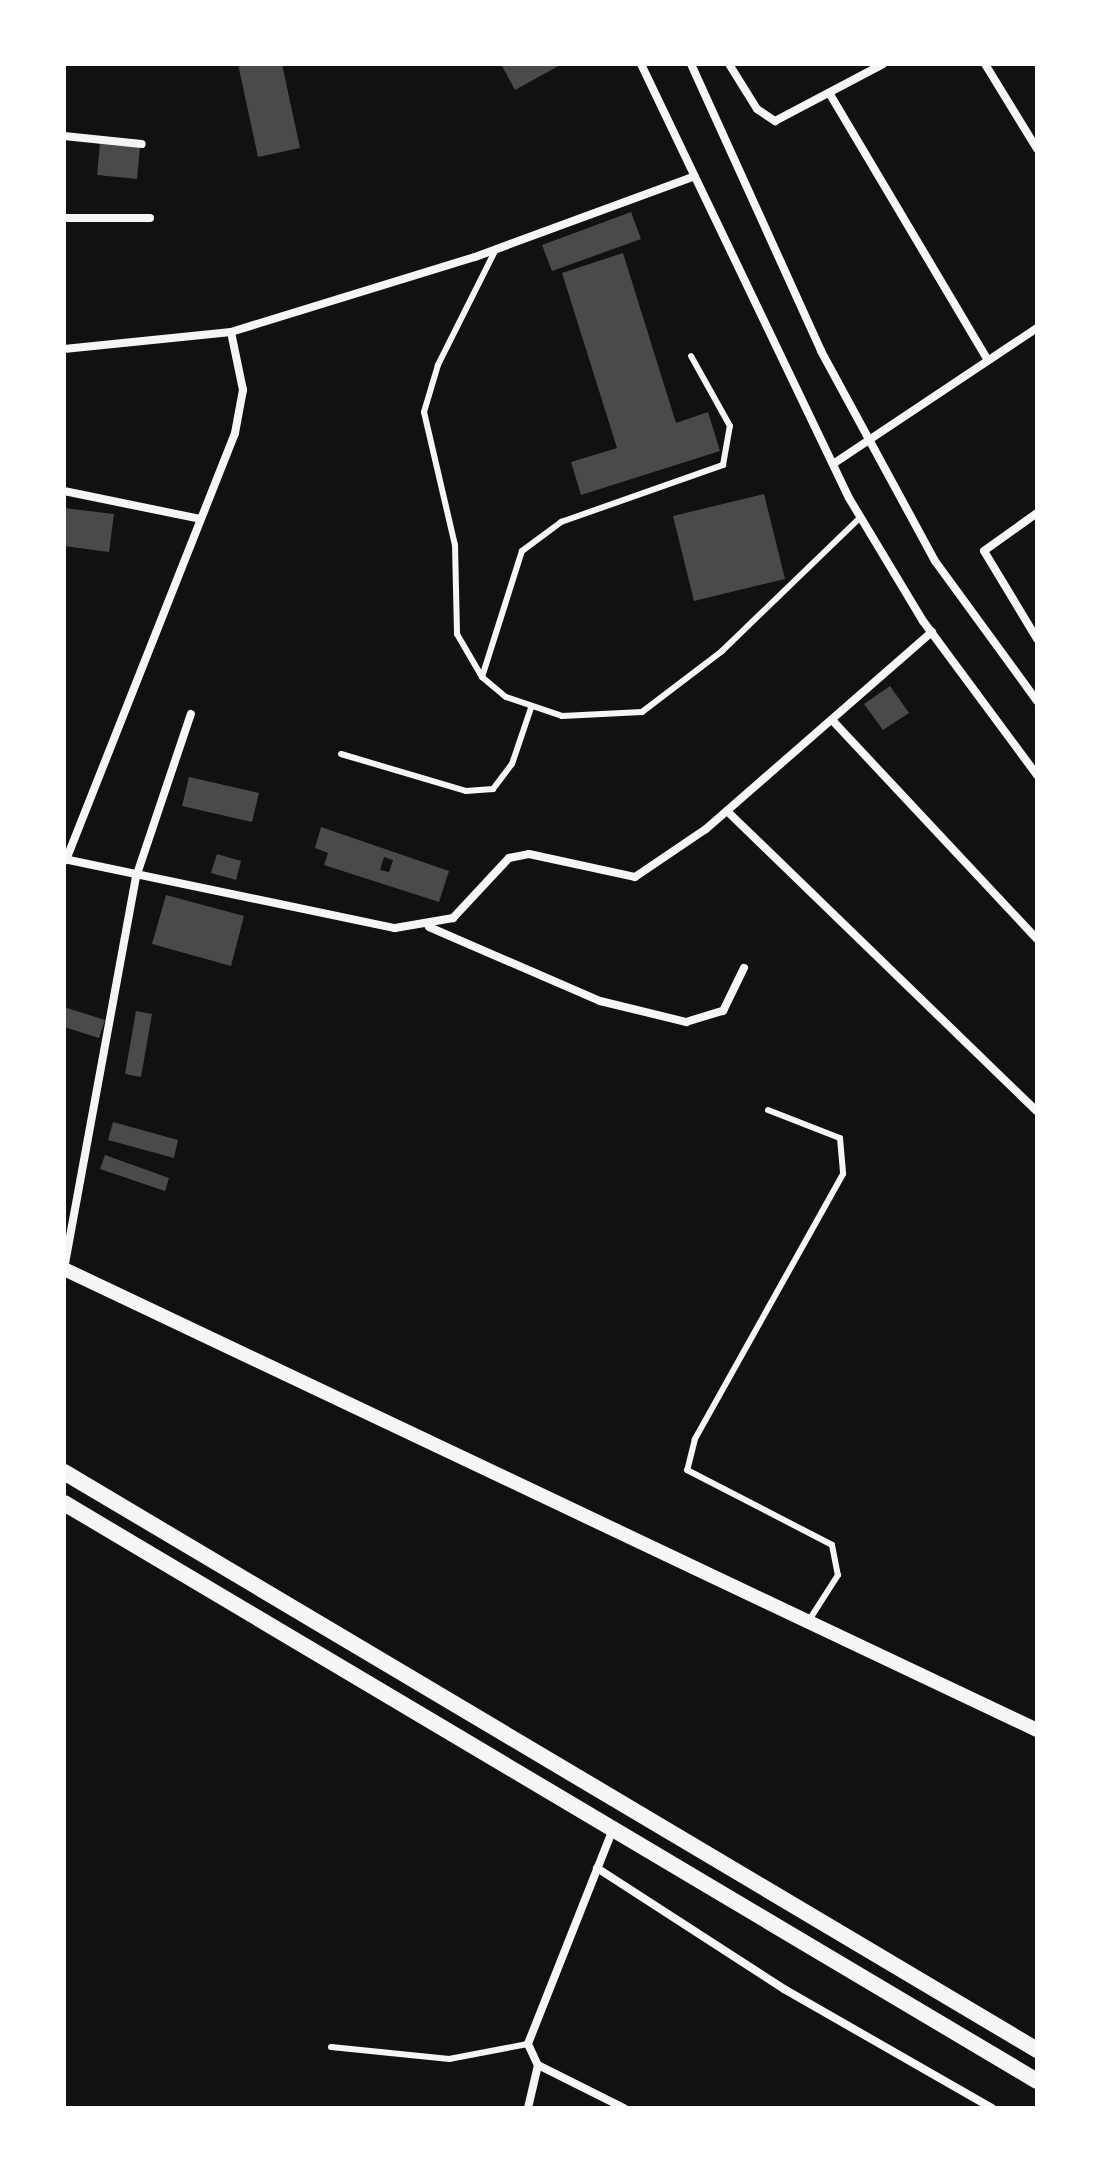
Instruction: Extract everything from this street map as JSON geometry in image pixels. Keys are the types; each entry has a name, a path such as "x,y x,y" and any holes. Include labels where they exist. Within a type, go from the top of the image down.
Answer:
{"main road":[{"path":"64,1472 1037,2050"},
{"path":"64,1503 1037,2081"}],"street":[{"path":"641,64 861,517 932,632 1037,775"},
{"path":"691,64 821,351 935,561 1037,701"},
{"path":"729,64 757,109 775,121 831,96 883,64"},
{"path":"985,64 1037,149"},
{"path":"831,96 988,360"},
{"path":"64,136 142,144"},
{"path":"64,349 231,332 496,249 695,176"},
{"path":"64,218 150,218"},
{"path":"833,464 1037,328"},
{"path":"231,332 243,390 200,519 65,859 136,877 395,928 429,927 453,918 509,858 529,854 635,877 661,866 932,632"},
{"path":"64,491 200,519"},
{"path":"1037,513 984,551 1037,639"},
{"path":"191,714 136,877 64,1269 1037,1730"},
{"path":"832,720 1037,939"},
{"path":"727,811 1023,1105 1037,1111"},
{"path":"429,927 600,1001 686,1022 723,1011 744,968"},
{"path":"613,1829 528,2044 538,2065 624,2108"},
{"path":"597,1868 784,1989 992,2108"},
{"path":"528,2108 538,2065"}],"lane":[{"path":"496,249 438,365 424,412 455,545 453,618 482,677 531,708 603,718 642,712 722,651 861,517"},
{"path":"482,677 522,551 561,522 723,465 730,426 691,356"},
{"path":"341,754 466,791 493,789 512,764 531,708"},
{"path":"768,1110 840,1138 843,1174 695,1439 687,1470 832,1545 838,1575 808,1622"},
{"path":"331,2047 449,2059 528,2044"}],"building":[{"path":"238,64 282,64 300,148 258,157"},
{"path":"501,64 562,64 515,90"},
{"path":"100,143 140,147 137,179 97,175"},
{"path":"631,212 641,239 552,271 542,245"},
{"path":"623,253 676,423 708,412 720,451 581,495 571,462 617,448 562,273"},
{"path":"764,494 785,579 694,601 673,516"},
{"path":"64,508 114,514 109,552 64,546"},
{"path":"890,686 909,713 883,730 864,704"},
{"path":"189,777 259,793 252,822 182,806"},
{"path":"321,827 449,871 439,902 324,865 328,853 315,848","holes":["384,857 393,860 389,872 380,870"]},
{"path":"217,854 241,861 236,880 211,873"},
{"path":"166,895 244,916 231,966 152,944"},
{"path":"64,1007 105,1020 99,1038 64,1027"},
{"path":"136,1011 152,1014 141,1077 125,1074"},
{"path":"113,1122 178,1140 174,1158 108,1140"},
{"path":"105,1155 169,1178 165,1191 100,1169"}]}
